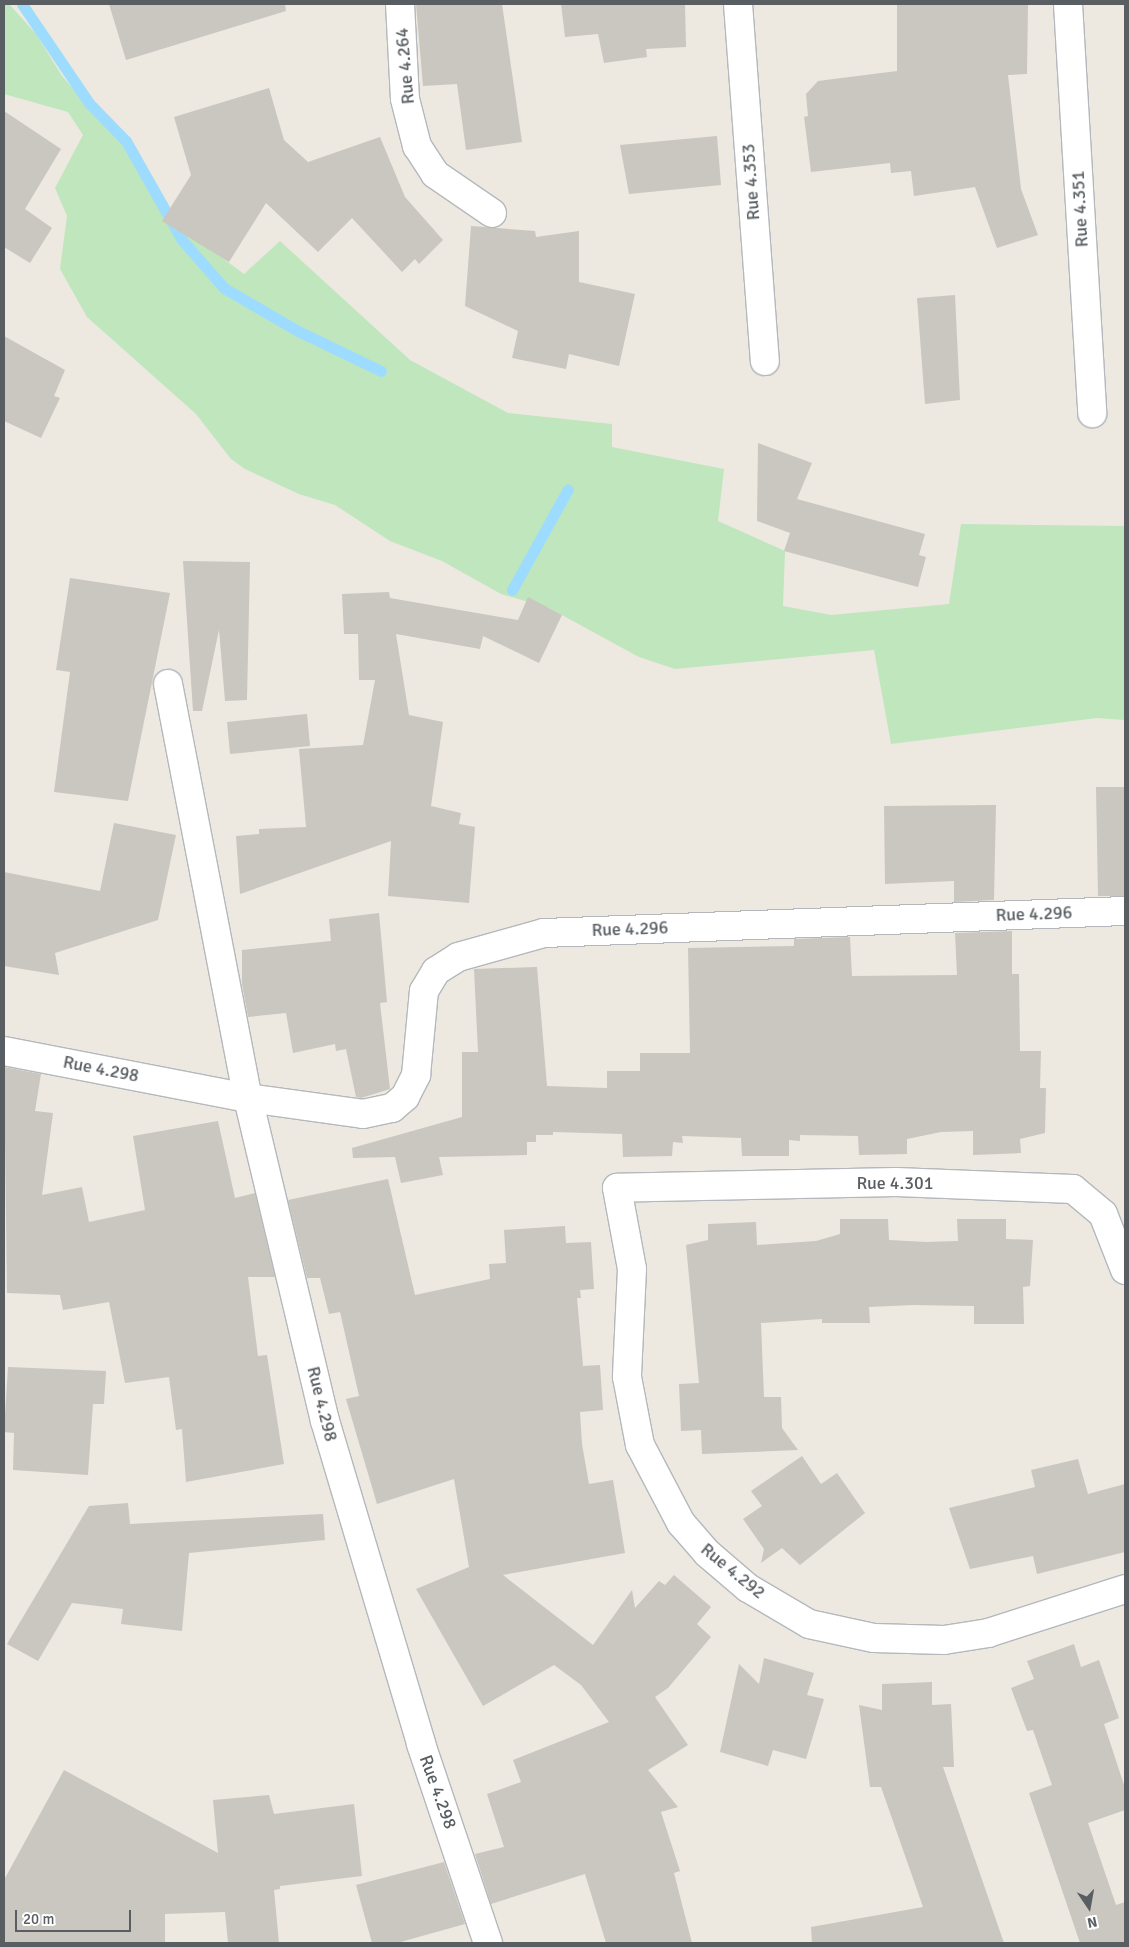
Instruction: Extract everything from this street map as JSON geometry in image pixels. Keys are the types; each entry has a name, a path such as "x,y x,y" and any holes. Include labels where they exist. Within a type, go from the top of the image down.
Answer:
{"street":[{"name":"Rue 4.264","path":"400,4 405,98 417,146 435,174 492,213"},
{"name":"Rue 4.353","path":"738,4 765,361"},
{"name":"Rue 4.351","path":"1068,4 1092,413"},
{"path":"168,684 248,1098"},
{"name":"Rue 4.296","path":"248,1098 364,1114 392,1108 404,1097 416,1075 424,991 436,971 458,957 544,932 1125,911"},
{"name":"Rue 4.298","path":"4,1051 248,1098 325,1421 418,1735 488,1943"},
{"name":"Rue 4.301","path":"617,1188 896,1182 1073,1189 1103,1214 1125,1270"},
{"name":"Rue 4.292","path":"617,1188 632,1269 627,1377 640,1445 681,1523 706,1553 748,1588 809,1624 874,1638 944,1640 988,1633 1125,1589"}],"green space":[{"path":"4,4 9,4 36,34 62,76 119,140 126,141 171,220 244,274 280,241 410,360 508,413 612,424 612,447 724,469 718,521 785,551 783,606 831,615 949,604 961,524 1125,526 1125,720 1097,718 891,744 874,650 675,669 639,657 549,608 501,594 442,561 390,541 335,505 299,494 245,469 231,459 196,414 87,317 60,269 67,216 55,188 83,135 68,112 4,94"}],"building":[{"path":"109,4 285,4 286,11 126,60"},
{"path":"416,4 502,4 522,142 466,150 457,84 423,86"},
{"path":"561,4 685,4 686,47 646,49 647,57 604,63 598,34 565,37"},
{"path":"897,4 1028,4 1027,74 1008,75 1021,189 1038,235 997,248 975,187 914,196 911,171 891,173 890,163 811,172 804,117 808,116 806,94 818,81 897,71"},
{"path":"269,88 284,140 308,162 380,137 405,197 443,240 419,264 415,259 402,272 352,218 318,252 266,203 229,262 162,221 191,175 174,117"},
{"path":"4,111 61,149 25,209 52,228 30,263 4,247"},
{"path":"717,136 721,185 629,194 620,145"},
{"path":"471,226 535,231 536,237 579,231 579,282 635,294 619,366 569,354 566,369 512,358 518,331 465,306"},
{"path":"955,295 960,400 925,404 917,298"},
{"path":"4,336 65,370 54,396 60,398 41,438 4,421"},
{"path":"758,443 812,463 797,499 925,534 919,555 926,557 918,587 784,551 790,533 757,521"},
{"path":"183,561 250,562 247,700 225,701 219,630 202,711 193,711"},
{"path":"70,578 170,593 128,801 54,792 70,672 56,670"},
{"path":"389,592 390,598 518,620 528,597 562,615 539,663 483,636 480,649 396,634 409,715 443,722 431,806 461,813 459,824 475,827 469,903 388,896 391,841 240,894 236,836 259,834 259,829 306,827 299,749 363,745 375,680 359,680 358,634 344,634 342,594"},
{"path":"307,714 310,746 230,754 227,722"},
{"path":"1096,787 1125,787 1125,896 1098,896"},
{"path":"996,805 994,900 954,902 954,881 885,884 884,806"},
{"path":"114,823 176,835 158,920 55,953 59,975 4,966 4,872 100,891"},
{"path":"379,913 387,1002 380,1003 390,1089 361,1098 356,1097 346,1049 336,1051 335,1044 293,1053 286,1013 248,1017 242,984 242,950 331,941 329,919"},
{"path":"1012,931 1012,974 1019,974 1020,1051 1041,1051 1040,1088 1046,1088 1045,1133 1020,1139 1021,1153 973,1155 973,1131 941,1132 907,1139 907,1154 859,1155 858,1136 800,1135 800,1141 789,1140 789,1156 742,1156 741,1138 682,1136 683,1143 673,1142 672,1156 623,1157 622,1134 553,1132 553,1135 536,1135 536,1142 527,1142 527,1155 439,1157 443,1175 401,1183 395,1157 353,1158 352,1148 462,1117 462,1052 478,1052 474,969 537,967 547,1086 607,1088 607,1071 640,1071 640,1053 690,1053 688,948 794,946 794,939 850,937 852,976 957,975 955,933"},
{"path":"4,1067 41,1074 35,1111 53,1113 42,1195 82,1187 89,1222 145,1210 133,1136 218,1121 235,1198 255,1193 275,1277 248,1277 258,1356 267,1355 284,1464 186,1482 182,1429 176,1430 169,1377 125,1383 109,1302 63,1310 60,1295 7,1293"},
{"path":"388,1179 415,1295 490,1279 489,1264 506,1263 504,1230 565,1226 566,1243 591,1242 594,1289 580,1290 581,1298 577,1298 583,1366 600,1365 603,1410 580,1412 582,1444 589,1484 613,1480 625,1553 503,1575 593,1645 632,1590 635,1608 659,1581 665,1585 674,1575 711,1607 697,1624 711,1637 668,1688 655,1697 688,1745 648,1770 678,1807 661,1812 680,1871 674,1873 692,1943 606,1943 585,1874 491,1904 475,1854 504,1847 487,1794 521,1782 513,1760 609,1722 581,1685 554,1665 483,1706 416,1589 469,1567 454,1479 377,1504 346,1399 359,1396 340,1312 329,1314 320,1278 307,1278 288,1200"},
{"path":"840,1219 888,1219 889,1240 926,1242 958,1241 957,1219 1006,1219 1006,1239 1033,1240 1030,1286 1023,1287 1024,1324 974,1324 974,1306 913,1305 869,1307 870,1323 822,1323 822,1319 761,1323 764,1397 781,1397 782,1428 798,1450 702,1454 701,1430 681,1431 679,1384 699,1383 686,1245 708,1240 708,1224 756,1222 757,1245 816,1241 840,1234"},
{"path":"8,1367 106,1371 104,1404 93,1404 88,1475 13,1470 14,1433 4,1432"},
{"path":"802,1456 821,1484 837,1473 865,1513 800,1565 782,1548 761,1563 764,1549 743,1519 762,1506 751,1491"},
{"path":"1078,1459 1088,1494 1125,1484 1125,1552 1037,1574 1033,1556 970,1569 949,1508 1035,1487 1031,1470"},
{"path":"128,1503 130,1524 323,1514 325,1540 189,1553 182,1631 121,1624 123,1609 72,1603 38,1661 7,1644 89,1506"},
{"path":"1074,1644 1081,1667 1099,1660 1119,1718 1104,1724 1125,1788 1125,1810 1088,1823 1116,1905 1125,1902 1125,1943 1080,1943 1029,1793 1052,1785 1033,1730 1027,1731 1011,1688 1034,1679 1027,1661"},
{"path":"764,1658 814,1673 807,1695 824,1699 806,1759 773,1750 768,1766 720,1752 739,1664 759,1684"},
{"path":"932,1682 932,1705 951,1704 954,1767 943,1767 1004,1943 812,1943 811,1927 923,1907 881,1787 870,1787 859,1705 882,1710 882,1684"},
{"path":"64,1770 218,1853 213,1800 269,1795 274,1814 354,1804 362,1876 280,1886 280,1889 274,1890 279,1943 228,1943 225,1912 165,1914 165,1943 4,1943 4,1880"},
{"path":"444,1862 465,1924 397,1943 372,1943 356,1885"}],"waterway":[{"path":"22,4 89,103 126,141 182,240 224,288 298,331 381,371"},
{"path":"512,590 568,489"}]}
